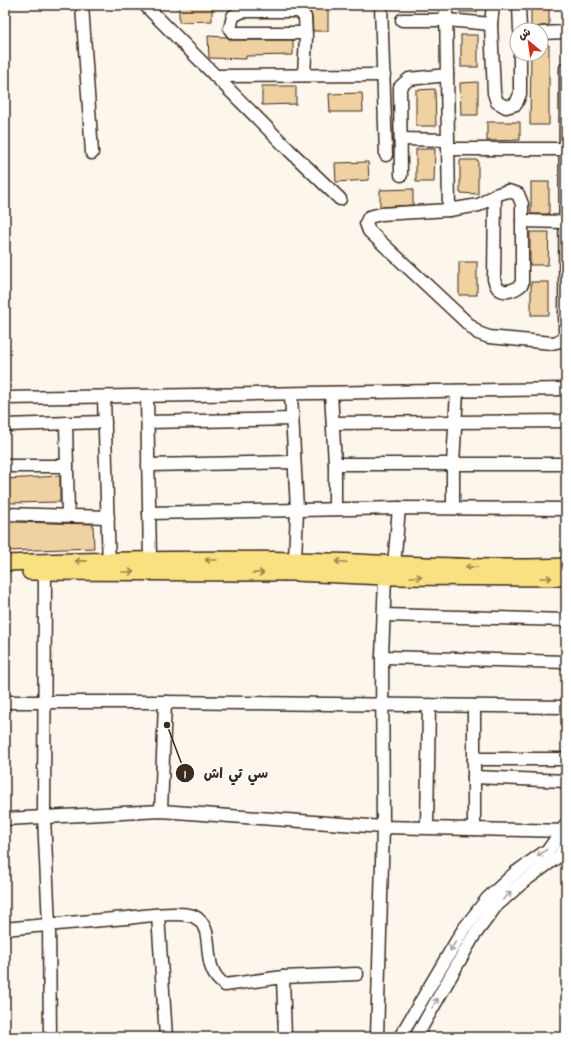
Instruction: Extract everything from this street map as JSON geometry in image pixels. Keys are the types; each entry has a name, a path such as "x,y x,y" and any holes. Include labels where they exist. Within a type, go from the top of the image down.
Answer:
{"main road":[{"path":"5,573 45,572 109,566 150,560 295,560 394,565 514,568 566,566"},
{"path":"5,563 385,577 566,578"}],"street":[{"path":"82,5 92,153"},
{"path":"145,5 289,150 340,199"},
{"path":"381,5 386,155"},
{"path":"446,5 449,210"},
{"path":"493,5 491,24 494,93 497,102 506,107 516,104 520,94 520,62"},
{"path":"518,5 520,22"},
{"path":"304,75 306,33 305,18 299,12 263,8 243,11 233,16 230,29 233,33 306,33"},
{"path":"402,20 446,20 491,24"},
{"path":"549,33 566,32"},
{"path":"495,194 494,279 498,288 502,291 517,289 522,284 522,204 518,194 508,191 495,194 479,205 449,210 381,214 369,217 366,223 369,231 478,334 497,338 552,343 561,341 565,337 566,68"},
{"path":"215,76 384,74"},
{"path":"401,175 400,87 409,79 447,75"},
{"path":"401,140 448,144 566,149"},
{"path":"522,221 565,222"},
{"path":"5,398 147,397 566,389"},
{"path":"453,508 453,464 457,391"},
{"path":"331,393 335,464 335,509"},
{"path":"290,394 297,510 295,560"},
{"path":"104,397 109,566"},
{"path":"147,397 150,560"},
{"path":"148,422 292,419"},
{"path":"333,423 566,421"},
{"path":"5,424 105,422"},
{"path":"66,423 68,516"},
{"path":"148,465 294,462"},
{"path":"335,464 566,464"},
{"path":"5,466 67,466"},
{"path":"149,513 399,508 566,509"},
{"path":"394,565 399,508"},
{"path":"5,514 108,517"},
{"path":"45,572 44,817 49,925 50,1037"},
{"path":"377,1037 383,827 382,657 385,577"},
{"path":"384,615 566,620"},
{"path":"382,657 566,662"},
{"path":"5,702 165,702 566,707"},
{"path":"161,812 165,702"},
{"path":"427,828 429,705"},
{"path":"474,706 474,829"},
{"path":"474,759 566,759"},
{"path":"474,777 566,781"},
{"path":"5,819 161,812 383,827 474,829 565,828"},
{"path":"400,1037 463,930 487,899 515,873 549,848 565,828"},
{"path":"416,1037 473,937 496,906 523,882 559,856 566,845"},
{"path":"5,929 158,915 187,914 197,918 203,923 212,970 218,980 225,985 283,978 357,974"},
{"path":"158,915 166,1037"},
{"path":"283,978 285,1037"}],"building":[{"path":"179,5 212,5 212,21 179,22"},
{"path":"310,5 328,5 328,31 313,31"},
{"path":"460,5 477,5 477,12 460,12"},
{"path":"531,5 549,5 549,22 531,22"},
{"path":"461,35 478,35 478,67 461,67"},
{"path":"208,36 226,37 233,40 293,40 293,55 246,56 246,59 209,58"},
{"path":"531,62 549,62 549,125 530,125"},
{"path":"478,82 478,115 461,115 460,83"},
{"path":"262,86 296,86 296,104 262,105"},
{"path":"435,89 436,126 416,126 416,90"},
{"path":"362,93 363,112 330,112 329,94"},
{"path":"487,122 520,122 520,140 487,141"},
{"path":"416,149 435,149 434,182 416,182"},
{"path":"460,160 478,160 478,194 460,193"},
{"path":"368,162 369,180 336,182 335,163"},
{"path":"531,182 549,182 549,214 531,214"},
{"path":"413,189 413,205 380,207 380,190"},
{"path":"530,232 549,232 548,265 530,265"},
{"path":"459,262 477,262 477,295 459,295"},
{"path":"531,282 549,282 549,315 531,315"},
{"path":"60,476 60,502 7,503 8,497 5,498 5,479"},
{"path":"9,523 93,524 94,548 5,551 5,530 8,530"}],"place":[{"name":"سي تي اش","path":"167,725"}]}
